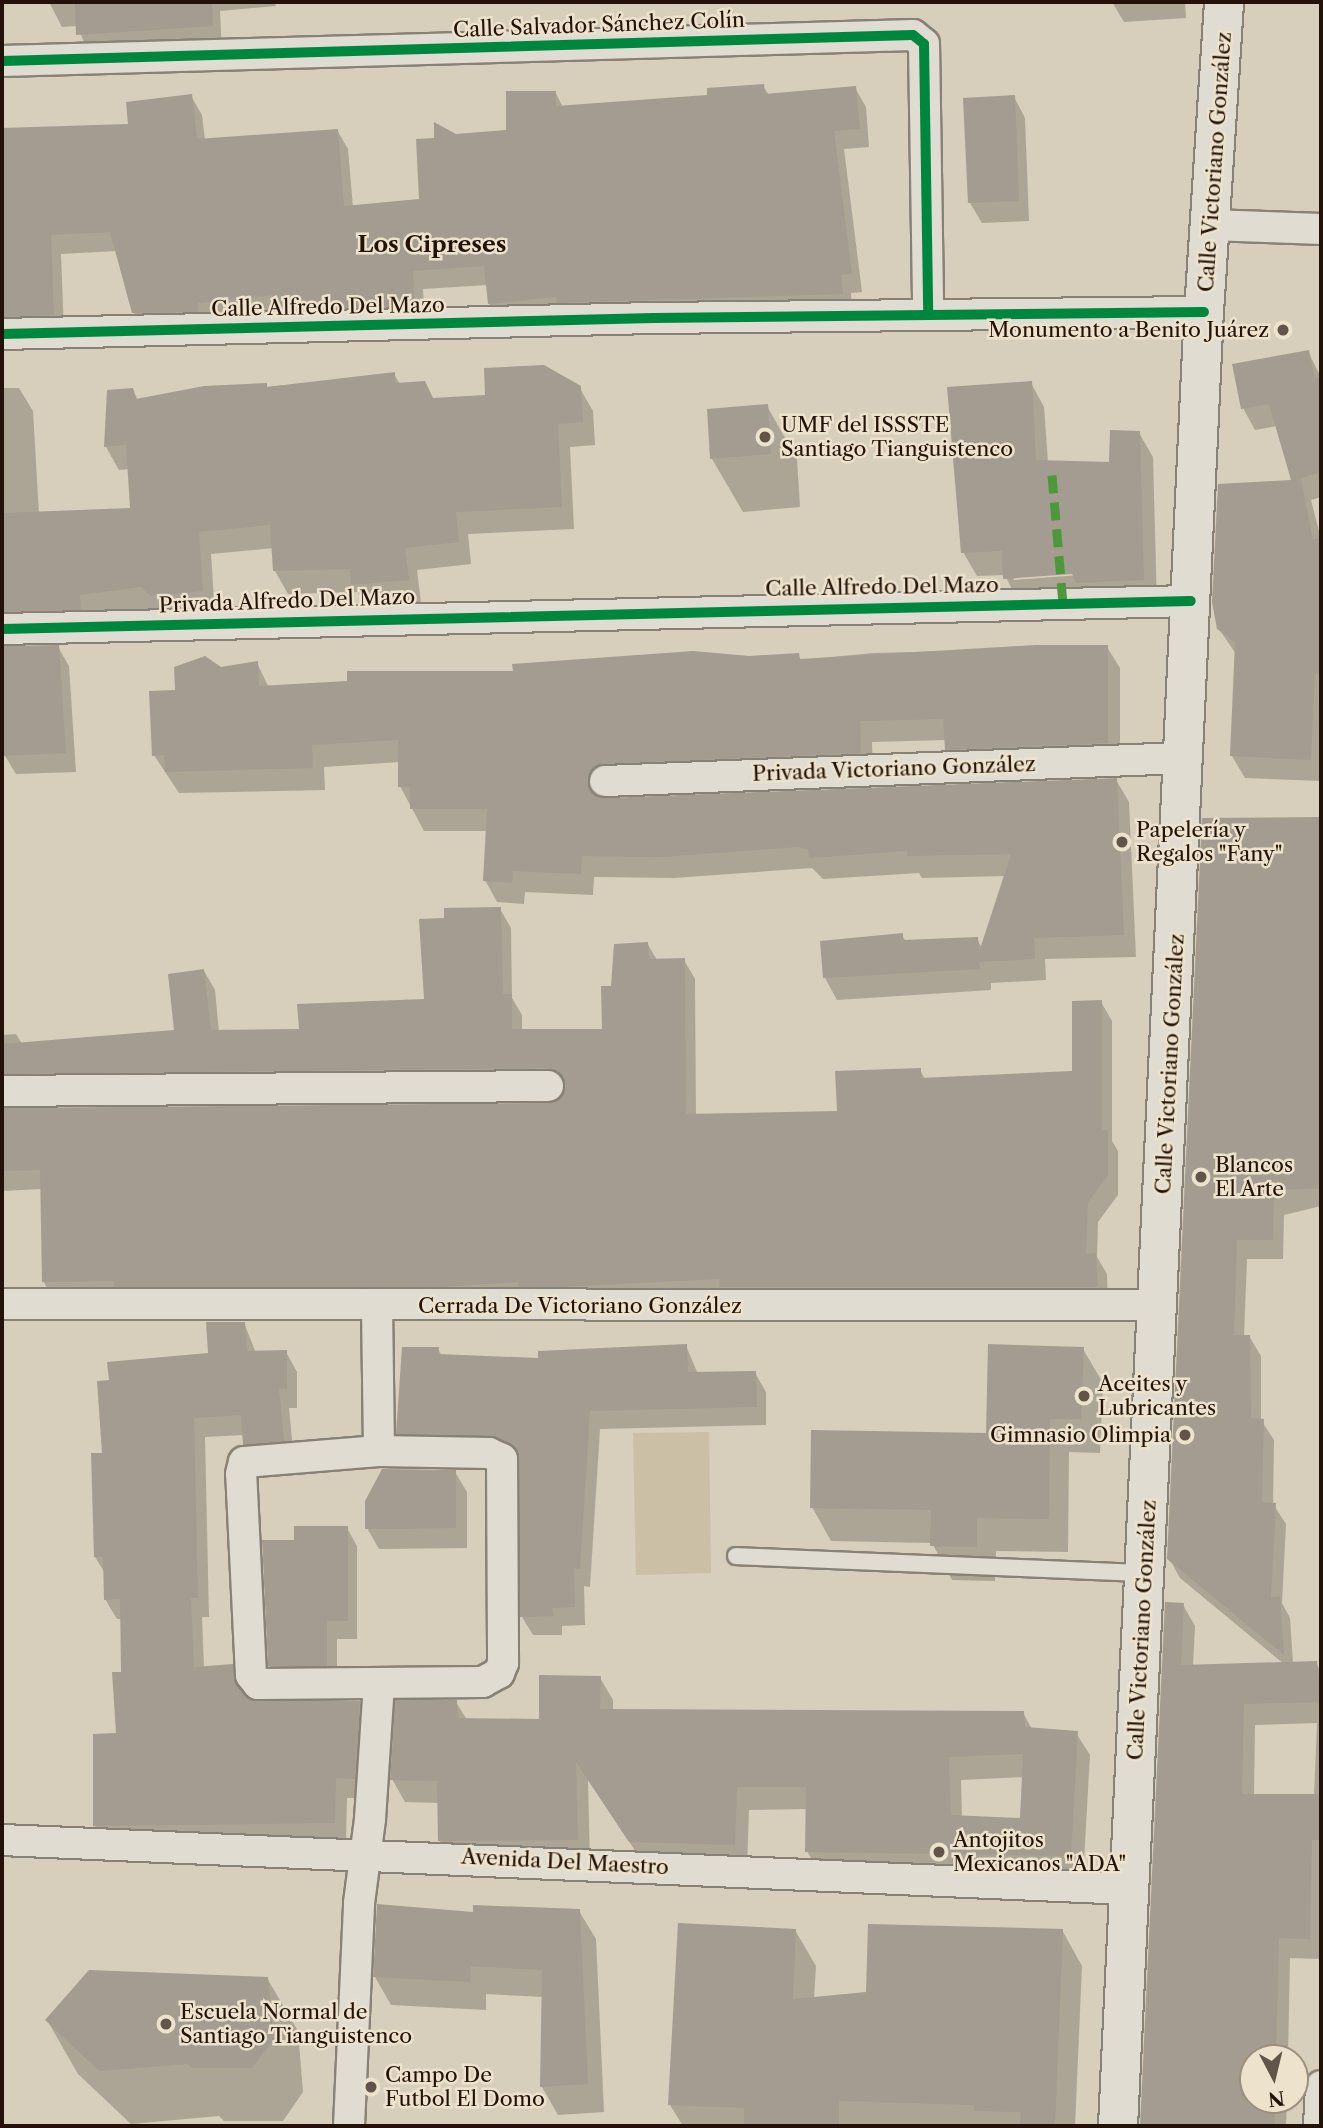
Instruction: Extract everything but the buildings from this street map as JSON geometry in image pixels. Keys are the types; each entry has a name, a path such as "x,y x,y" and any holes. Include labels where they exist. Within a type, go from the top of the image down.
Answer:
{"main road":[{"name":"Calle Victoriano González","path":"1118,2126 1159,1306 1204,312 1227,5"}],"street":[{"name":"Calle Salvador Sánchez Colín","path":"2,61 913,35 924,44 928,313"},
{"path":"1211,225 1321,229"},
{"name":"Calle Alfredo Del Mazo","path":"2,334 654,318 1204,312"},
{"name":"Calle Alfredo Del Mazo","path":"573,612 1191,601"},
{"name":"Privada Alfredo Del Mazo","path":"2,629 573,612"},
{"name":"Privada Victoriano González","path":"605,781 1183,758"},
{"path":"2,1091 548,1086"},
{"name":"Cerrada De Victoriano González","path":"2,1304 1159,1306"},
{"path":"377,1306 379,1451"},
{"path":"379,1451 489,1453 502,1459 505,1467 499,1673 483,1682 265,1685 254,1680 241,1474 248,1458 379,1451"},
{"path":"349,2126 359,1903 366,1853 379,1683"},
{"name":"Avenida Del Maestro","path":"2,1840 366,1853 1129,1889"},
{"path":"1320,2126 1321,2086"}],"lane":[{"path":"736,1556 1145,1573"}],"shaded area":[{"path":"709,1432 711,1573 636,1575 633,1433"}],"marked path":[{"path":"1052,475 1063,603"}],"cycle path":[{"path":"2,61 913,35 924,44 928,313"},
{"path":"2,334 654,318 1204,312"},
{"path":"2,629 1191,601"}],"place":[{"name":"Monumento a Benito Juárez","path":"1283,330"},
{"name":"UMF del ISSSTE Santiago Tianguistenco","path":"765,437"},
{"name":"Papelería y Regalos \"Fany\"","path":"1122,842"},
{"name":"Blancos El Arte","path":"1201,1177"},
{"name":"Aceites y Lubricantes","path":"1084,1396"},
{"name":"Gimnasio Olimpia","path":"1185,1435"},
{"name":"Antojitos Mexicanos \"ADA\"","path":"939,1852"},
{"name":"Escuela Normal de Santiago Tianguistenco","path":"166,2024"},
{"name":"Campo De Futbol El Domo","path":"371,2087"}],"district":[{"name":"Los Cipreses","path":"432,244"}]}
